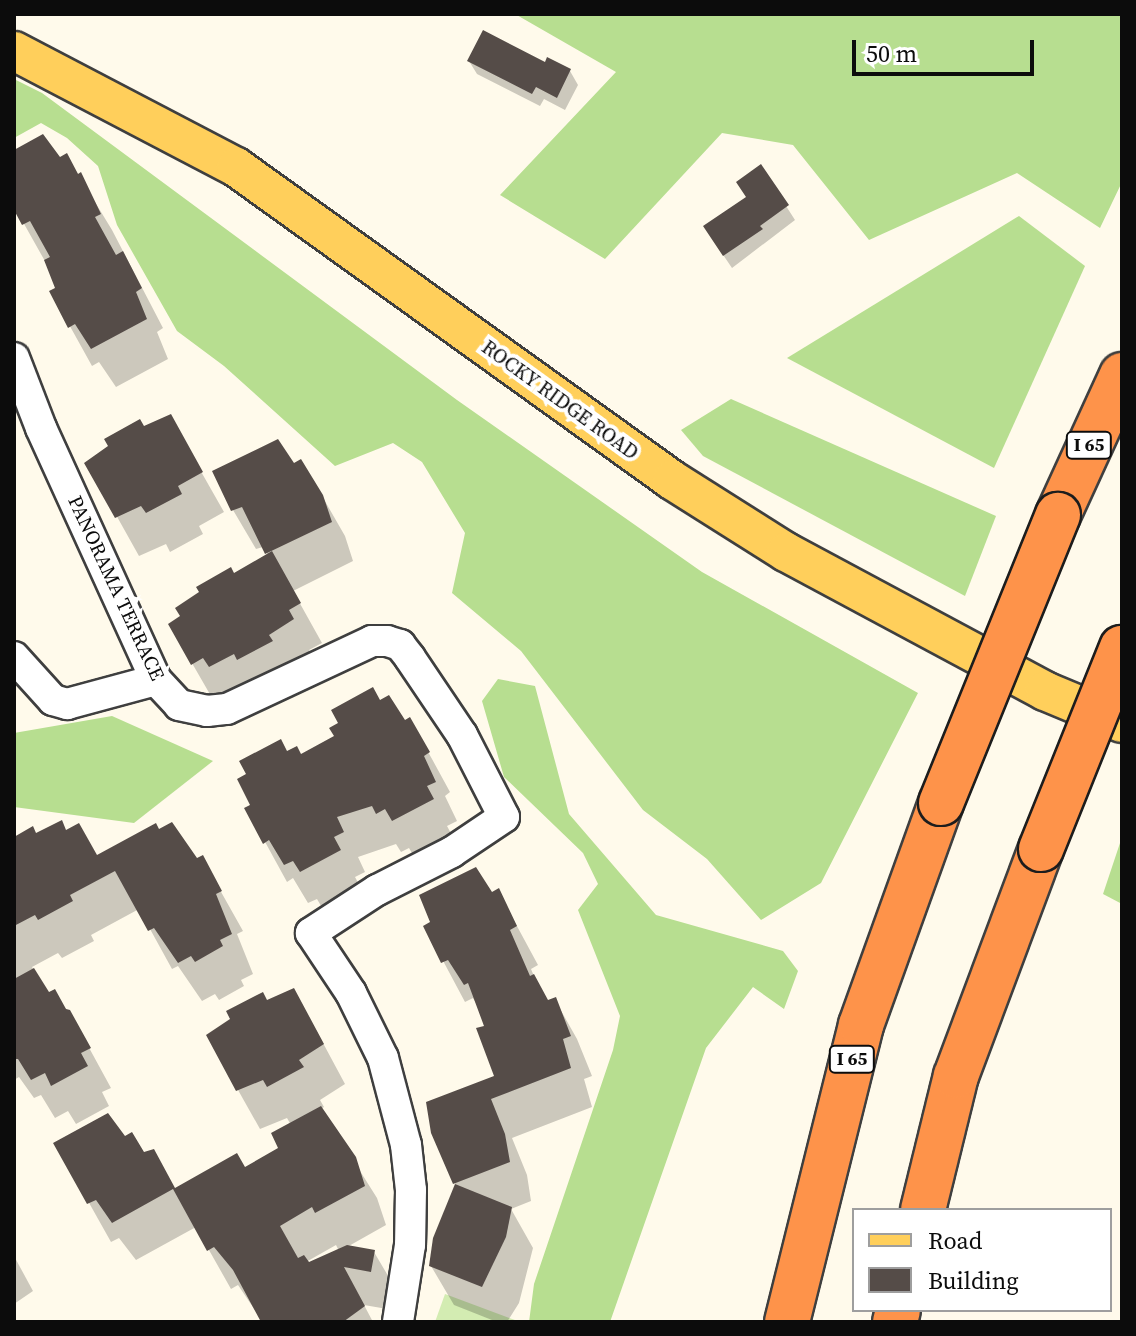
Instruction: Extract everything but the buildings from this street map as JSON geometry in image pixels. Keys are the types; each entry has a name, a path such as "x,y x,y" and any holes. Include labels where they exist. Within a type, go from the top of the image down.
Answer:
{"highway":[{"name":"I 65","path":"787,1322 861,1025 941,803 1058,515 1122,375"},
{"path":"923,1208 956,1076 1041,849 1122,648"}],"main road":[{"name":"ROCKY RIDGE ROAD","path":"14,51 236,167 672,480 786,552 1031,684 1122,723"}],"street":[{"name":"PANORAMA TERRACE","path":"14,358 41,428 156,680 179,705 207,711 227,709 372,641 400,645 462,735 504,817 452,852 377,890 311,933 351,993 383,1058 406,1145 411,1190 410,1245 398,1322"},
{"path":"14,657 53,700 67,704 156,680"}],"green space":[{"path":"515,14 1122,14 1122,182 1100,228 1017,173 869,240 793,145 722,133 605,259 500,195 616,72"},
{"path":"14,79 42,93 457,400 702,572 918,693 821,883 761,920 707,859 643,810 521,651 452,593 465,533 422,462 393,443 335,466 224,366 177,331 117,225 98,166 67,138 41,123 14,138"},
{"path":"1019,216 1085,266 994,468 787,358"},
{"path":"731,399 996,516 965,596 703,456 681,430"},
{"path":"498,679 535,686 569,814 656,915 783,951 798,971 784,1009 753,987 706,1048 610,1322 529,1322 534,1284 613,1050 620,1016 578,910 598,884 583,853 504,777 482,701"},
{"path":"112,716 213,761 134,823 14,807 14,733"},
{"path":"1122,837 1122,904 1103,894"},
{"path":"445,1294 515,1320 435,1322"}]}
